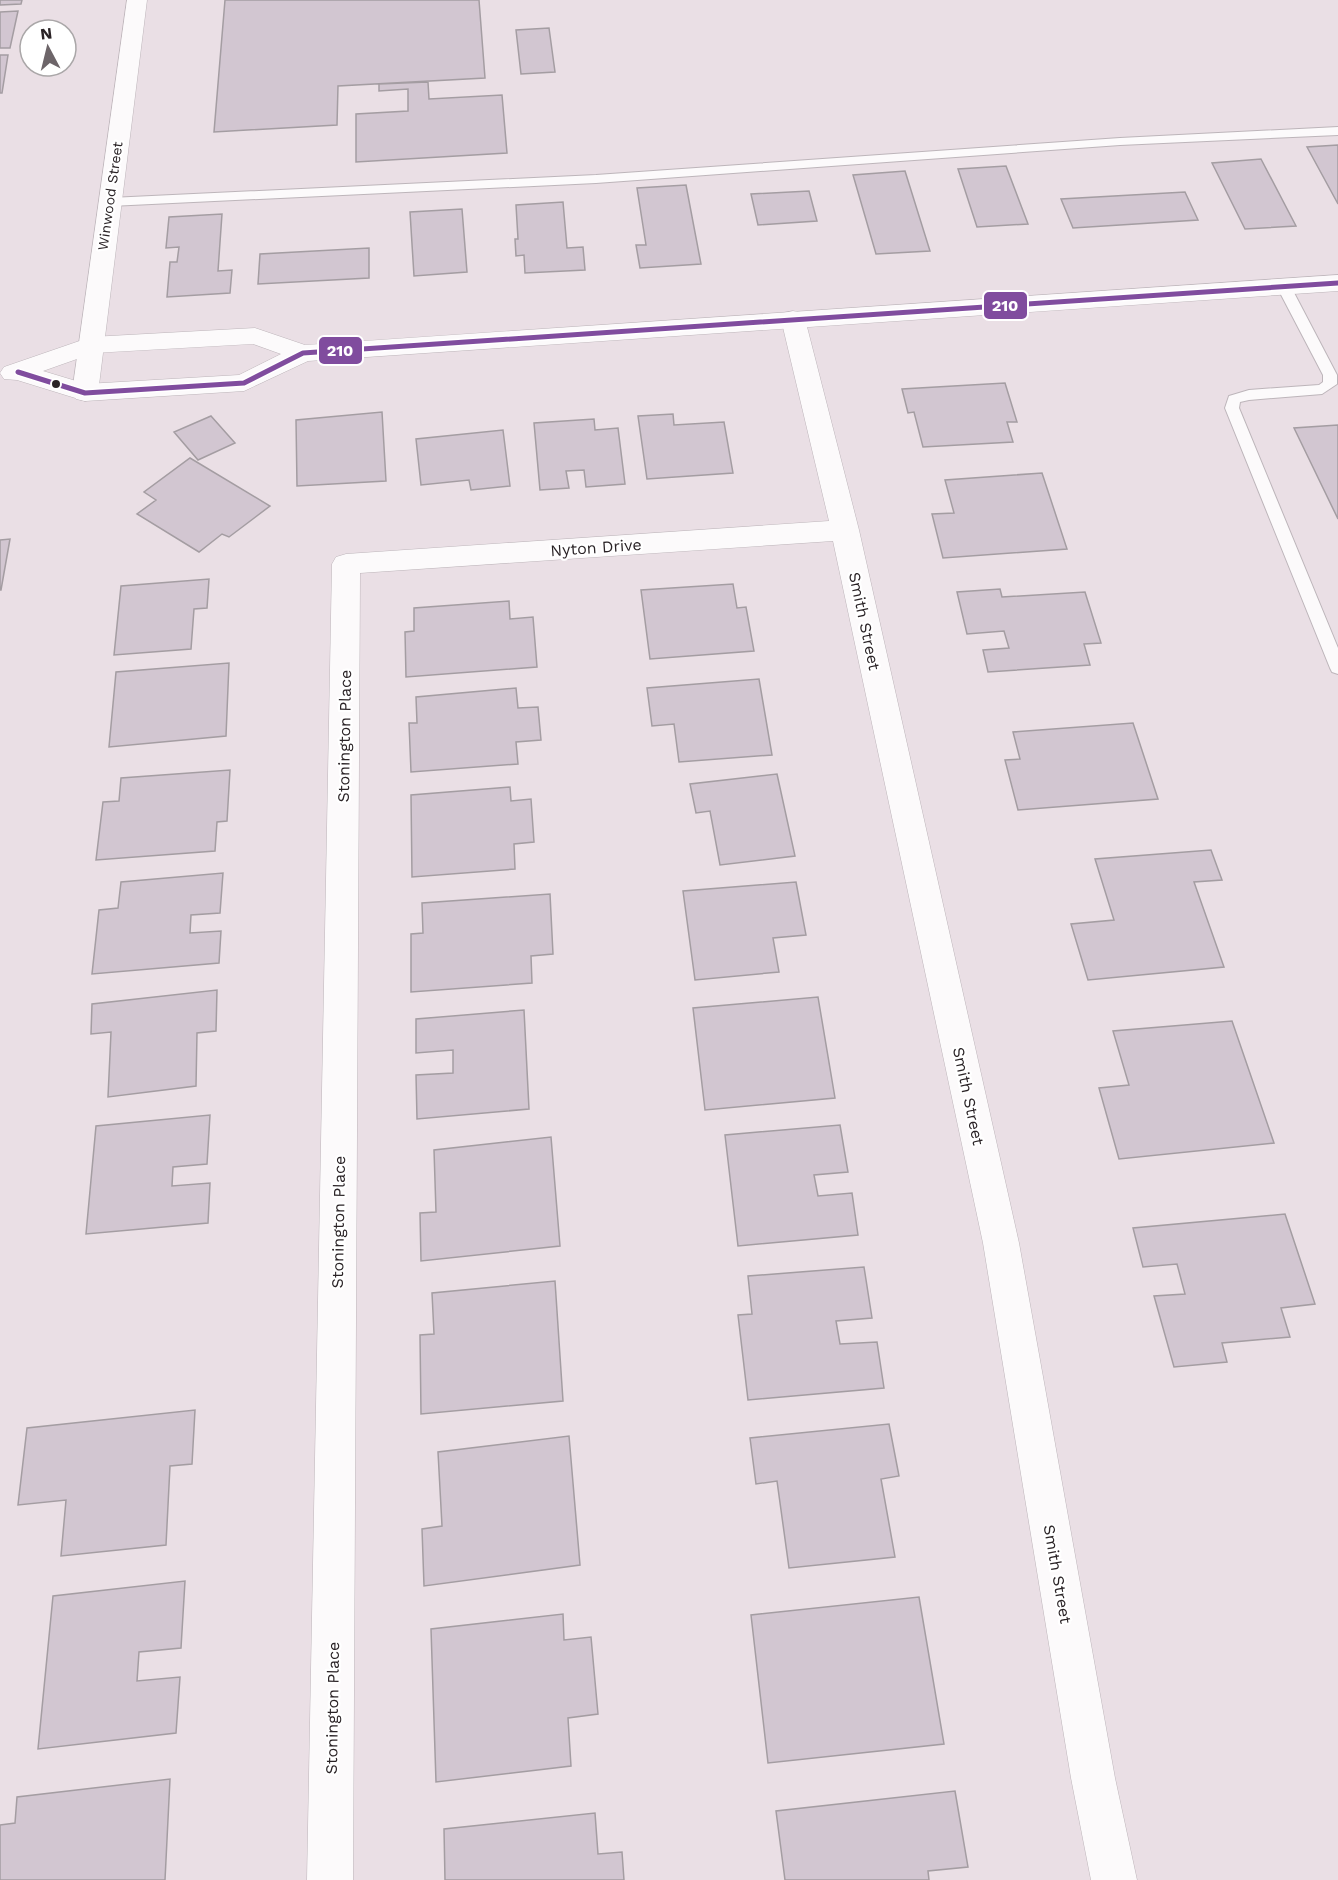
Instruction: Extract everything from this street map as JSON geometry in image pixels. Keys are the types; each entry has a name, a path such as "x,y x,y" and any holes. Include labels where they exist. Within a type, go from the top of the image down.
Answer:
{"street":[{"name":"Winwood Street","path":"85,393 137,0"},
{"path":"9,373 85,393 244,383 303,353 1338,283"},
{"name":"Smith Street","path":"793,319 845,530 1001,1243 1093,1778 1114,1880"},
{"path":"9,373 91,345 255,336 303,353"},
{"name":"Nyton Drive","path":"346,564 845,530"},
{"name":"Stonington Place","path":"330,1880 346,564"}],"lane":[{"path":"110,202 366,191 722,171 1047,146 1338,131"},
{"path":"1284,287 1330,375 1330,384 1322,389 1249,395 1234,399 1232,408 1338,668"}],"building":[{"path":"0,0 22,0 21,4 0,5"},
{"path":"225,0 479,0 485,78 338,86 337,125 214,132"},
{"path":"18,11 10,48 0,48 0,12"},
{"path":"549,28 555,72 521,74 516,30"},
{"path":"0,55 8,55 2,93 0,93"},
{"path":"428,82 429,99 502,95 507,153 356,162 356,114 408,111 408,89 379,91 379,84"},
{"path":"1338,145 1338,204 1307,147"},
{"path":"1261,159 1296,226 1245,229 1212,163"},
{"path":"1006,166 1028,224 977,227 958,169"},
{"path":"905,171 930,251 876,254 853,175"},
{"path":"686,185 701,264 640,268 636,245 646,245 637,188"},
{"path":"809,191 817,221 758,225 751,194"},
{"path":"1185,192 1198,220 1073,228 1061,199"},
{"path":"563,202 567,248 583,247 585,270 525,273 524,255 516,256 515,239 518,239 516,205"},
{"path":"462,209 467,272 414,276 410,212"},
{"path":"222,214 218,271 232,270 230,293 167,297 170,262 177,262 179,247 166,248 169,217"},
{"path":"369,248 369,278 258,284 260,254"},
{"path":"1005,383 1017,422 1007,422 1013,442 923,447 914,412 908,413 902,389"},
{"path":"382,412 386,481 297,486 296,420"},
{"path":"673,414 674,425 724,422 733,473 647,479 638,416"},
{"path":"211,416 235,443 198,460 174,432"},
{"path":"594,419 595,430 618,428 625,484 586,487 584,470 566,471 569,488 540,490 534,423"},
{"path":"1338,425 1338,519 1294,428"},
{"path":"503,430 510,486 471,490 469,480 421,485 416,439"},
{"path":"190,458 270,506 229,537 222,534 199,552 137,514 156,500 144,492"},
{"path":"1042,473 1067,549 943,558 932,514 954,513 945,480"},
{"path":"10,539 1,590 0,590 0,540"},
{"path":"209,579 207,608 194,609 191,649 114,655 121,586"},
{"path":"733,584 737,608 746,607 754,651 650,659 641,590"},
{"path":"1000,589 1002,597 1085,592 1101,643 1084,644 1090,665 988,672 983,650 1009,648 1004,631 967,634 957,592"},
{"path":"509,601 510,619 533,617 537,667 406,677 405,632 414,631 414,608"},
{"path":"229,663 226,736 109,747 116,672"},
{"path":"759,679 772,755 679,762 674,724 652,726 647,688"},
{"path":"516,688 518,708 538,707 541,740 516,742 518,764 411,772 409,723 417,723 416,697"},
{"path":"1133,723 1158,799 1018,810 1005,760 1020,759 1013,732"},
{"path":"230,770 227,821 217,822 215,851 96,860 103,802 119,801 121,778"},
{"path":"777,774 795,856 720,865 710,811 696,813 690,784"},
{"path":"510,787 511,801 531,799 534,842 514,844 515,869 412,877 411,795"},
{"path":"1211,850 1222,880 1194,882 1224,967 1088,980 1071,924 1114,920 1095,859"},
{"path":"223,873 220,913 191,915 190,933 221,931 219,963 92,974 99,910 118,908 121,882"},
{"path":"796,882 806,935 773,938 779,972 695,980 683,891"},
{"path":"550,894 553,954 531,956 532,983 411,992 411,934 423,933 422,903"},
{"path":"217,990 216,1031 197,1033 196,1086 108,1097 111,1032 91,1034 92,1004"},
{"path":"818,997 835,1098 705,1110 693,1008"},
{"path":"524,1010 529,1109 417,1119 416,1075 453,1073 453,1050 416,1053 416,1019"},
{"path":"1232,1021 1274,1143 1119,1159 1099,1088 1129,1085 1113,1031"},
{"path":"210,1115 207,1164 173,1167 172,1186 210,1183 208,1223 86,1234 96,1126"},
{"path":"840,1125 848,1172 814,1175 818,1196 852,1193 858,1235 738,1246 725,1135"},
{"path":"551,1137 560,1246 421,1261 420,1213 436,1212 434,1150"},
{"path":"1285,1214 1315,1304 1281,1308 1290,1337 1222,1343 1227,1362 1174,1367 1154,1296 1185,1294 1177,1264 1143,1267 1133,1228"},
{"path":"864,1267 872,1318 836,1321 840,1344 877,1342 884,1388 748,1400 738,1315 752,1314 748,1276"},
{"path":"555,1281 563,1401 421,1414 420,1335 434,1334 432,1293"},
{"path":"195,1410 192,1464 170,1466 166,1545 61,1556 66,1500 18,1505 27,1428"},
{"path":"889,1424 899,1476 881,1479 895,1557 789,1568 777,1481 756,1484 750,1438"},
{"path":"569,1436 580,1565 424,1586 422,1529 442,1526 438,1452"},
{"path":"185,1581 181,1648 139,1652 137,1681 180,1677 176,1733 38,1749 53,1596"},
{"path":"919,1597 944,1744 768,1763 751,1615"},
{"path":"563,1614 564,1640 591,1637 598,1714 568,1718 571,1766 436,1782 431,1629"},
{"path":"170,1779 165,1880 0,1880 0,1825 15,1823 17,1797"},
{"path":"955,1791 968,1867 928,1871 929,1880 785,1880 776,1811"},
{"path":"595,1813 598,1854 622,1852 624,1880 445,1880 444,1829"}],"transit line":[{"name":"210","path":"18,372 85,393 244,383 303,353 1338,283"}]}
